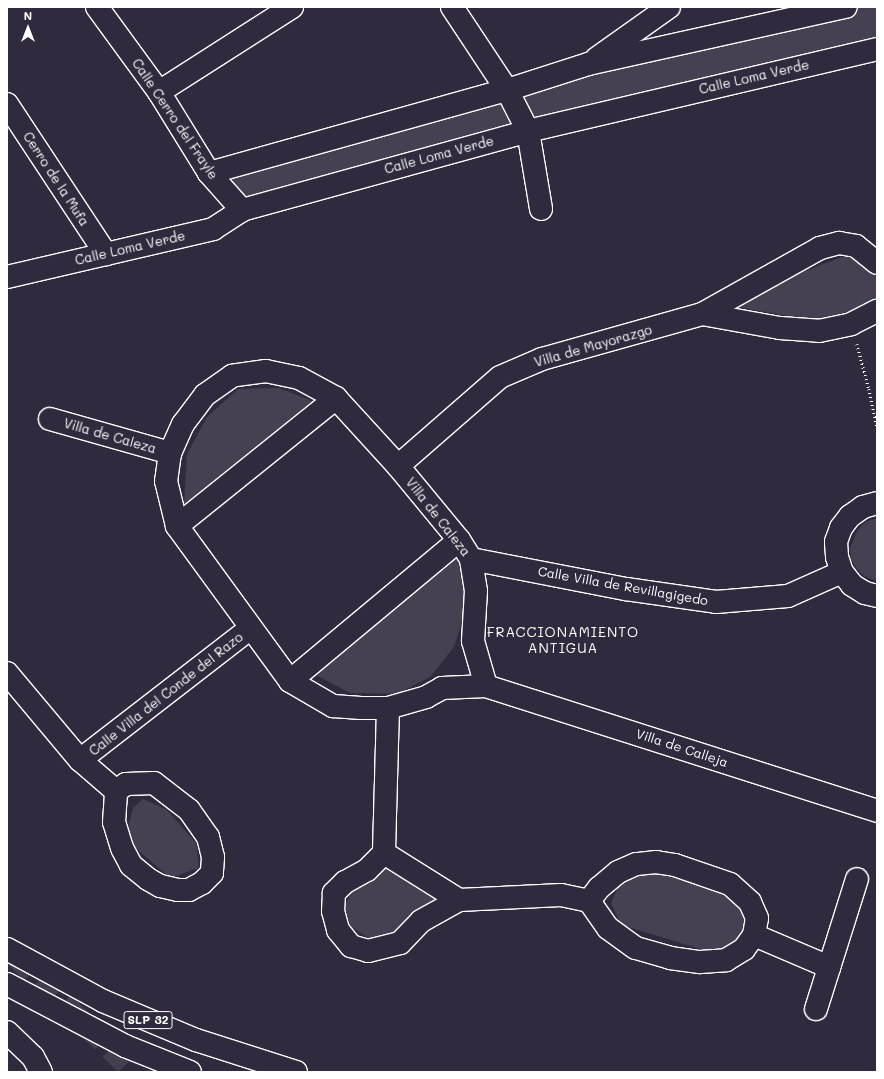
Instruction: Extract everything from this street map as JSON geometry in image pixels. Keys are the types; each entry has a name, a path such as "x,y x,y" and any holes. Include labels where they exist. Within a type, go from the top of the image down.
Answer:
{"main road":[{"name":"Calle Cerro del Frayle","path":"97,7 159,92 209,173 242,210"},
{"path":"159,92 292,7"},
{"path":"452,7 507,90 528,131 541,209"},
{"path":"588,64 669,7"},
{"path":"209,173 507,90 588,64 846,7"},
{"name":"Calle Loma Verde","path":"7,277 213,229 242,210 528,131 877,49"},
{"name":"Cerro de la Mufa","path":"7,104 106,254"},
{"name":"Villa de Mayorazgo","path":"398,466 500,377 542,359 702,314 820,248 839,243 856,246 877,263"},
{"name":"Villa de Mayorazgo","path":"702,314 780,328 819,331 851,324 877,311"},
{"name":"Villa de Caleza","path":"266,371 299,378 336,398 398,466 459,540 471,559 476,591 473,641 486,686 442,688 426,697 388,708 333,706 290,681 177,526 166,481 170,453 183,424 205,395 232,376 266,371"},
{"path":"177,526 336,398"},
{"name":"Villa de Caleza","path":"50,419 170,453"},
{"path":"877,503 862,507 850,516 841,528 836,542 837,557 842,572 852,585 871,594 877,613"},
{"path":"290,681 459,540"},
{"name":"Calle Villa de Revillagigedo","path":"471,559 626,589 716,602 788,596 842,572"},
{"name":"Calle Villa del Conde del Razo","path":"80,760 251,628"},
{"path":"7,674 80,760 116,792"},
{"name":"Villa de Calleja","path":"486,686 877,811"},
{"path":"388,708 384,853 367,870 345,882 334,893 333,912 338,930 351,946 368,951 400,943 421,921 459,900 561,895 589,901 608,928 636,948 670,958 700,962 726,960 744,949 754,934 757,918 750,902 730,884 675,866 656,862 636,864 618,872 599,888 589,901"},
{"path":"154,783 189,810 208,837 213,857 212,873 202,883 189,890 178,890 160,886 131,866 122,848 114,822 116,792 126,784 154,783"},
{"path":"384,853 459,900"},
{"path":"816,1009 857,879"},
{"path":"754,934 829,967"},
{"name":"SLP 32","path":"7,949 103,1001 196,1040 296,1072"},
{"name":"SLP 32","path":"7,984 125,1046 190,1072"},
{"path":"7,1032 33,1057 41,1072"}],"path":[{"path":"851,324 869,389 877,428"}],"shaded area":[{"path":"843,7 877,7 877,49 242,210 209,173"},
{"path":"845,256 870,264 877,281 877,299 847,316 816,321 738,307 794,275"},
{"path":"279,388 312,401 184,504 187,454 207,417 238,389"},
{"path":"877,519 877,581 864,576 856,568 851,559 850,549 857,531 864,523"},
{"path":"456,558 466,580 465,612 454,647 430,677 397,694 350,693 316,675"},
{"path":"143,799 167,810 196,843 199,868 170,878 138,850 126,835 133,808"},
{"path":"386,868 439,899 395,934 372,941 351,926 344,909 353,888"},
{"path":"653,869 729,891 746,915 746,930 734,946 714,953 621,925 611,903 622,879"}],"tunnel":[{"path":"16,957 134,1072"}],"district":[{"name":"FRACCIONAMIENTO ANTIGUA","path":"563,640"}]}
